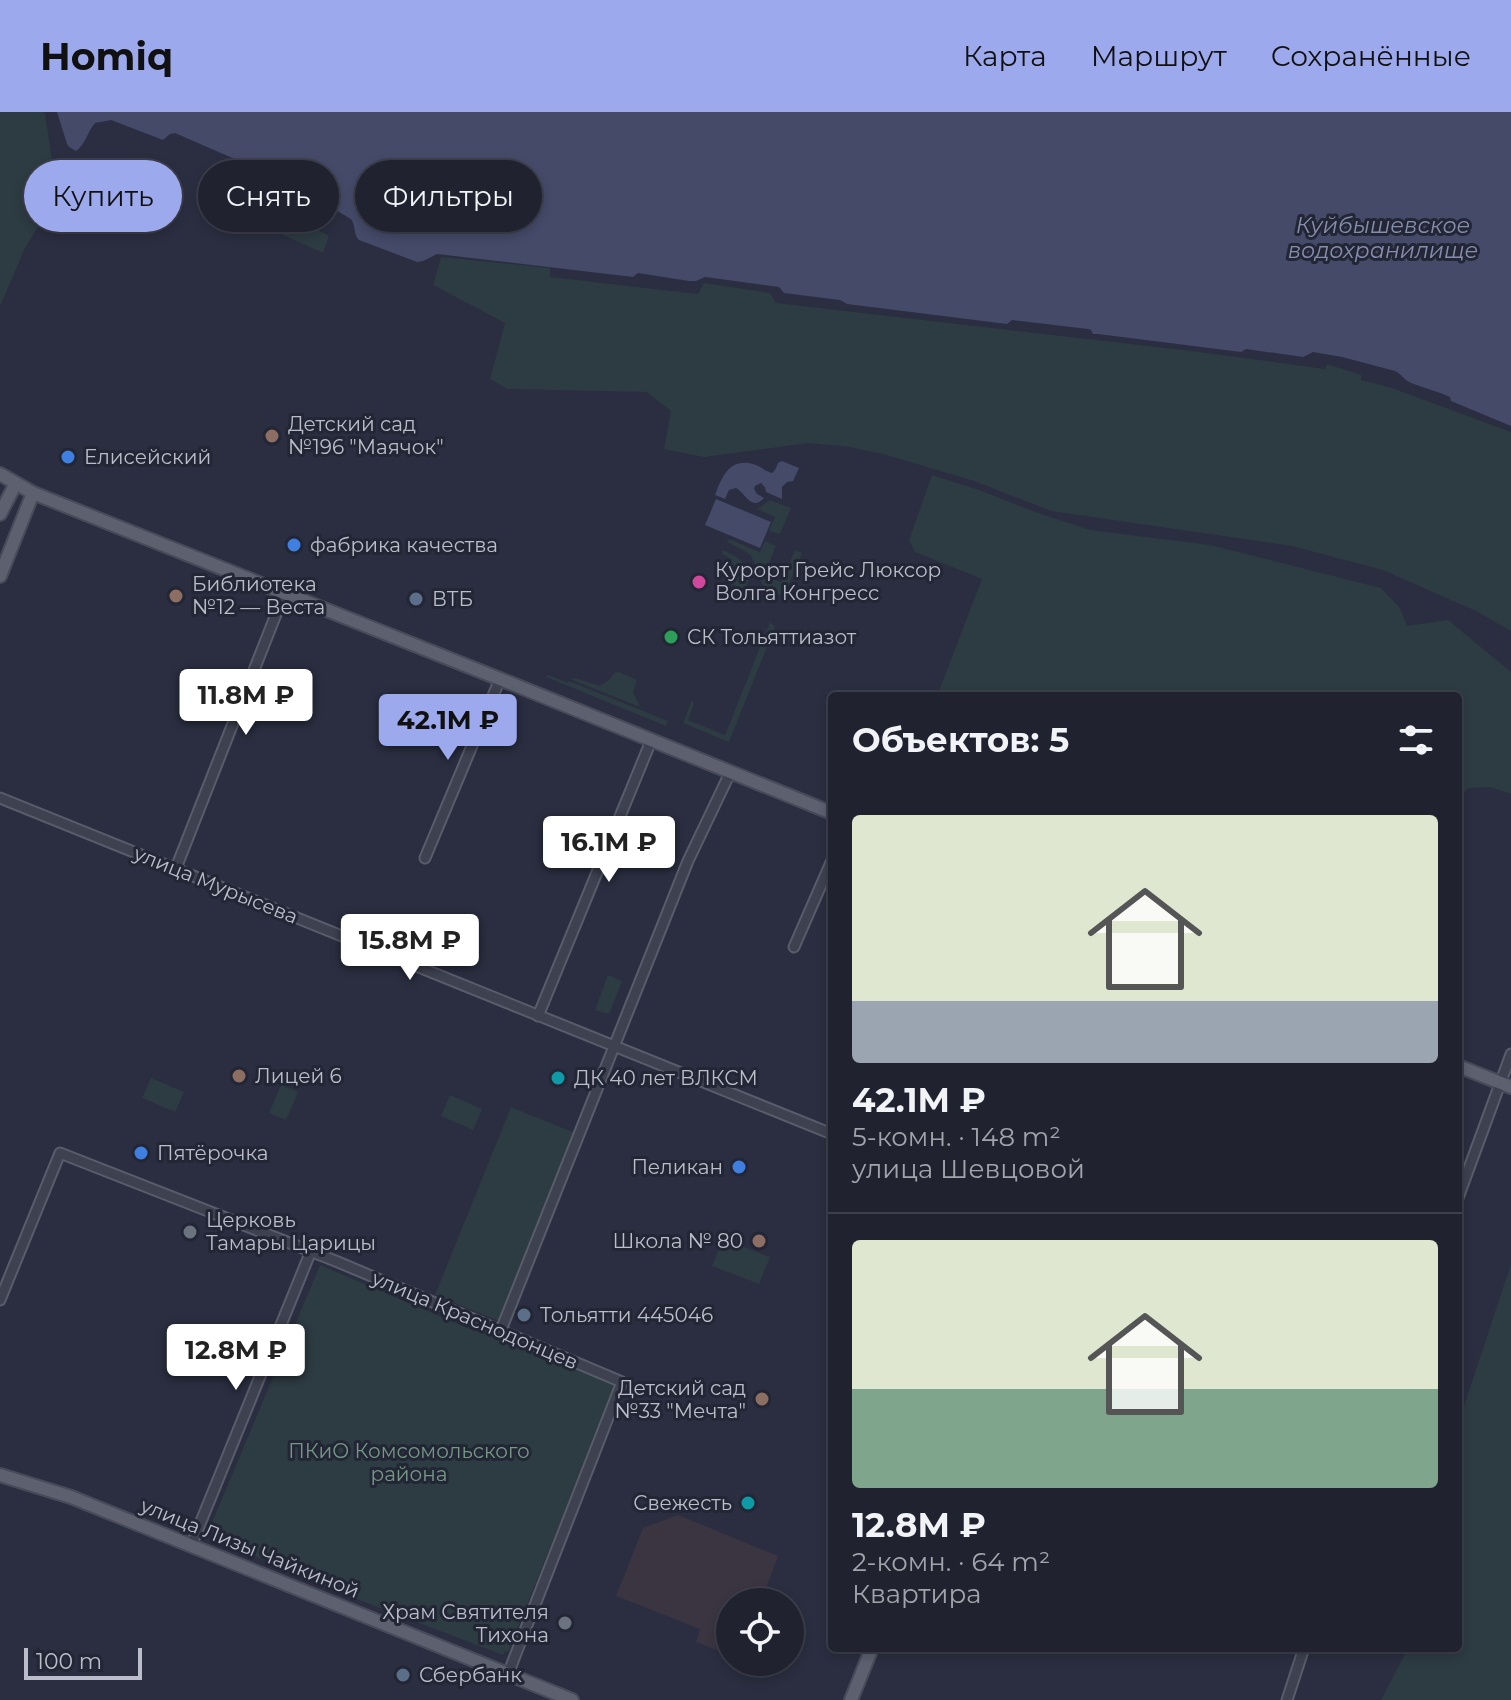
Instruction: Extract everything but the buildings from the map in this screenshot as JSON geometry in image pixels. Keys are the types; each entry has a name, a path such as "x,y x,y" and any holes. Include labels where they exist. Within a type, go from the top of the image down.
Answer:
{"main road":[{"path":"0,474 33,493 828,811"},
{"path":"0,514 15,485"},
{"path":"0,576 33,493"},
{"path":"1462,1068 1506,1086"},
{"name":"улица Лизы Чайкиной","path":"0,1475 71,1497 572,1700"},
{"path":"851,1700 870,1652"}],"street":[{"path":"176,868 284,594"},
{"path":"425,858 500,679"},
{"path":"538,1016 651,741"},
{"path":"501,1330 688,861 730,773"},
{"name":"улица Мурысева","path":"0,798 828,1132"},
{"path":"794,947 828,869"},
{"path":"1462,1189 1506,1086 1511,1054"},
{"name":"улица Краснодонцев","path":"0,1300 60,1153 311,1251 622,1382 508,1674"},
{"path":"191,1546 311,1251"},
{"path":"1287,1700 1303,1652"}],"shaded area":[{"path":"678,1515 778,1556 766,1588 716,1588 716,1650 696,1642 700,1629 616,1596 643,1528"}],"green space":[{"path":"0,112 43,112 52,160 24,160 24,232 35,232 0,306"},
{"path":"277,232 322,232 329,236 323,253"},
{"path":"441,257 550,268 550,277 698,294 704,283 770,293 776,303 1325,369 1327,364 1361,375 1361,380 1392,388 1511,432 1511,631 1476,611 1383,570 1292,546 1051,511 974,481 883,454 808,443 704,457 664,449 671,411 647,392 507,389 490,379 505,323 433,285"},
{"path":"932,475 1090,530 1210,545 1381,588 1400,608 1407,626 1448,620 1511,672 1511,794 1490,787 1469,788 1462,794 1462,692 939,692 982,579 915,552 909,540"},
{"path":"770,500 791,508 780,534 769,531 775,517 757,509"},
{"path":"729,539 760,552 765,541 776,546 764,575 781,582 795,550 802,553 784,596 763,585 750,554 727,542"},
{"path":"722,550 743,563 749,580 745,588 728,583 733,572 728,569 732,560"},
{"path":"770,622 775,627 729,742 683,723 692,700 694,704 688,720 725,735"},
{"path":"619,672 637,680 633,692 640,707 570,679 600,686"},
{"path":"548,675 668,721 666,726 546,677"},
{"path":"608,975 622,981 609,1014 595,1010"},
{"path":"151,1078 184,1092 175,1112 142,1098"},
{"path":"281,1085 298,1092 286,1120 269,1113"},
{"path":"450,1095 482,1109 473,1130 441,1116"},
{"path":"511,1107 575,1133 499,1321 435,1295"},
{"path":"723,1239 770,1257 759,1284 712,1266"},
{"path":"1511,1264 1511,1700 1381,1700 1406,1652 1462,1652 1462,1412"},
{"name":"ПКиО Комсомольского района","path":"320,1265 472,1330 476,1324 616,1383 508,1652 505,1651 503,1655 354,1598 214,1539 211,1525"}],"water":[{"name":"Куйбышевское водохранилище","path":"57,112 1511,112 1511,426 1451,401 1450,397 1411,383 1395,371 1313,352 1303,357 1246,349 1241,352 1093,334 1088,329 1012,320 1007,324 847,304 840,300 784,293 779,287 705,277 689,281 638,273 633,277 437,254 417,262 359,240 356,235 355,232 542,232 542,160 355,160 355,230 351,219 339,212 339,160 240,160 175,133 163,140 111,120 95,123 76,151 67,144"},
{"path":"782,461 799,468 793,481 782,487 782,499 766,492 761,483 754,489 764,498 756,503 736,488 729,490 725,499 715,495 732,466 753,464 772,473"},
{"path":"716,499 771,522 760,548 705,525"}],"place":[{"name":"Детский сад №196 \"Маячок\"","path":"272,436"},
{"name":"Елисейский","path":"68,457"},
{"name":"фабрика качества","path":"294,545"},
{"name":"Курорт Грейс Люксор Волга Конгресс","path":"699,582"},
{"name":"Библиотека №12 — Веста","path":"176,596"},
{"name":"ВТБ","path":"416,599"},
{"name":"СК Тольяттиазот","path":"671,637"},
{"name":"Лицей 6","path":"239,1076"},
{"name":"ДК 40 лет ВЛКСМ","path":"558,1078"},
{"name":"Пятёрочка","path":"141,1153"},
{"name":"Пеликан","path":"739,1167"},
{"name":"Церковь Тамары Царицы","path":"190,1232"},
{"name":"Школа № 80","path":"759,1241"},
{"name":"Тольятти 445046","path":"524,1315"},
{"name":"Детский сад №33 \"Мечта\"","path":"762,1399"},
{"name":"Свежесть","path":"748,1503"},
{"name":"Храм Святителя Тихона","path":"565,1623"},
{"name":"Сбербанк","path":"403,1675"}]}
